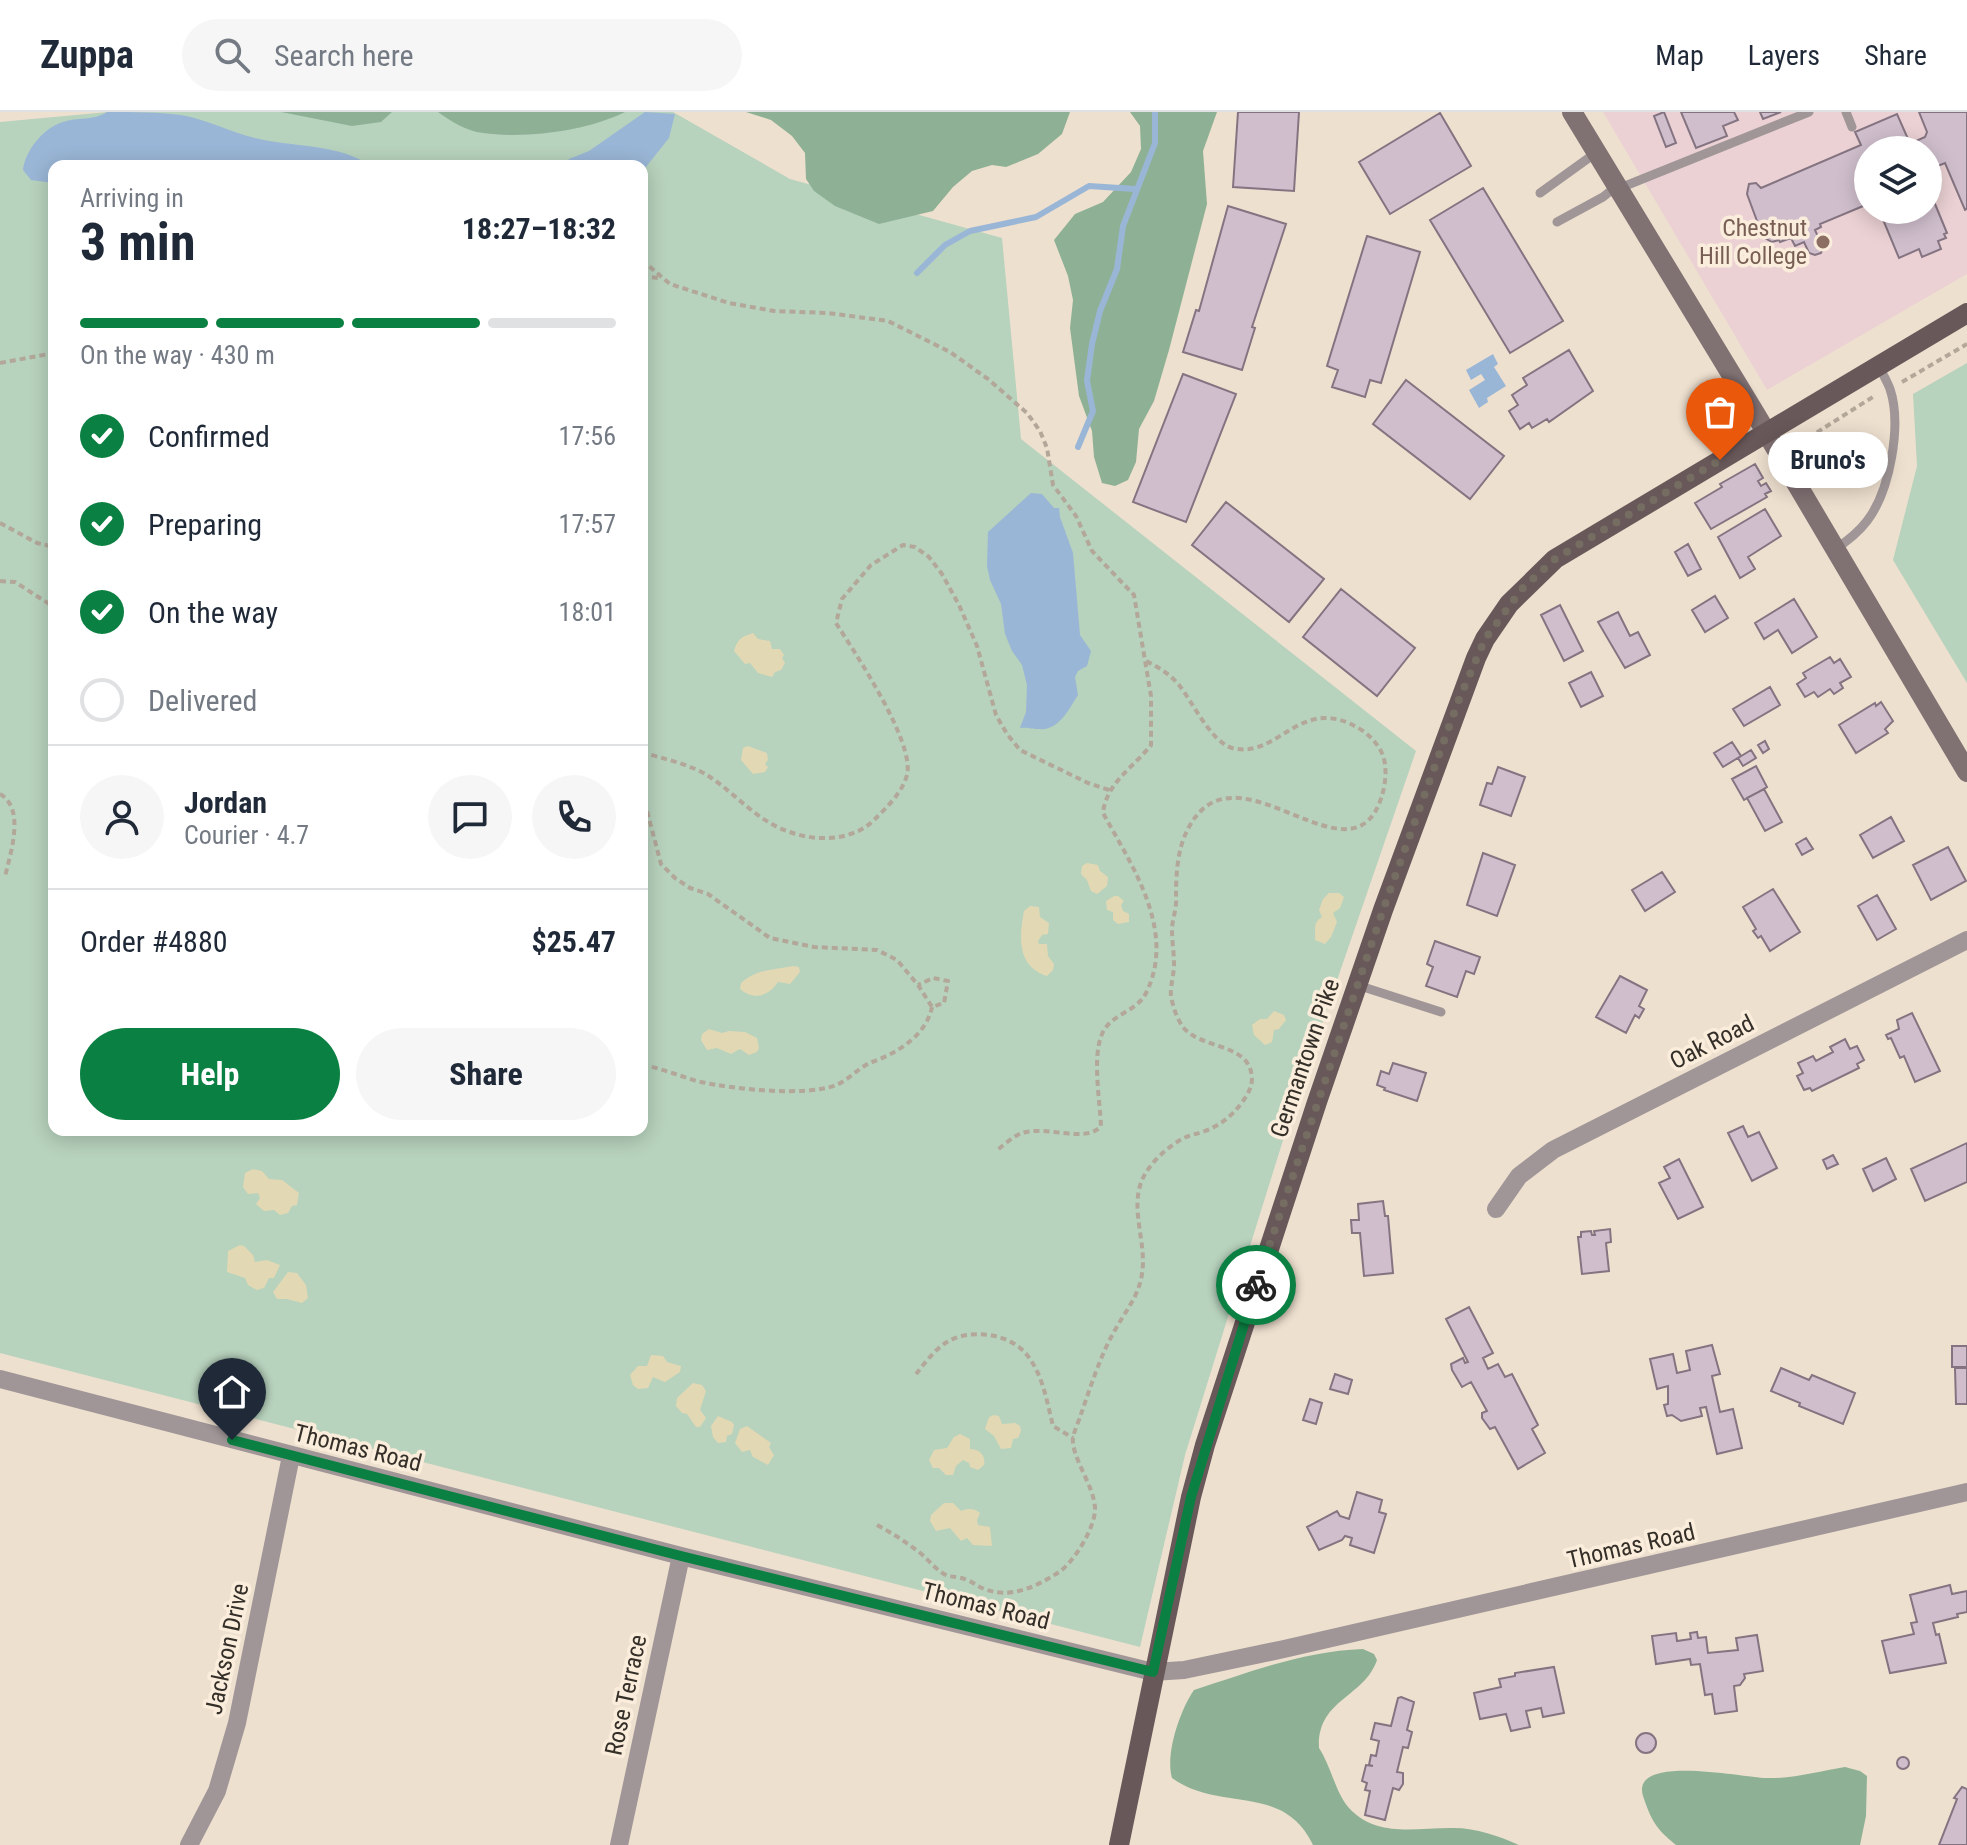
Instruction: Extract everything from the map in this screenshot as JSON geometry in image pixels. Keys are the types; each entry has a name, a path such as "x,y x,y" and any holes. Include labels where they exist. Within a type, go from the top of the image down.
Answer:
{"main road":[{"name":"Germantown Pike","path":"1119,1845 1178,1552 1205,1445 1357,985 1466,679 1497,620 1522,589 1555,559 1967,313"}],"street":[{"path":"1572,112 1967,772"},
{"name":"Oak Road","path":"1496,1209 1519,1176 1553,1150 1967,940"},
{"name":"Thomas Road","path":"0,1379 681,1556 1153,1672 1184,1670 1284,1649 1967,1492"},
{"name":"Jackson Drive","path":"189,1845 217,1791 237,1723 291,1456"},
{"name":"Rose Terrace","path":"619,1845 681,1556"}],"lane":[{"path":"1557,222 1619,186 1809,112"},
{"path":"1848,112 1852,127"},
{"path":"1540,193 1597,152"},
{"path":"1834,550 1849,540 1869,519 1877,505 1891,457 1894,437 1892,400 1879,366"},
{"path":"1357,985 1441,1012"}],"path":[{"path":"648,266 670,284 729,303 774,311 828,313 888,321 950,352 988,379 1027,413 1047,448 1053,485 1076,516 1092,551 1134,595 1151,696 1151,745 1109,790 1103,813 1148,901 1157,945 1153,976 1136,1007 1102,1031 1098,1068 1101,1126 1095,1134 1035,1130 1019,1134 996,1151"},
{"path":"648,277 660,278"},
{"path":"0,363 48,354"},
{"path":"0,523 48,546"},
{"path":"648,754 707,774 766,822 791,833 824,839 867,828 893,801 907,774 903,743 836,623 842,599 871,565 903,545 915,547 929,557 942,574 977,646 996,715 1020,750 1109,790"},
{"path":"0,581 15,582 48,603"},
{"path":"877,1525 918,1551 938,1571 966,1579 995,1593 1037,1587 1066,1568 1079,1550 1095,1510 1084,1471 1075,1453 1073,1438 1100,1361 1113,1332 1136,1296 1141,1280 1144,1260 1137,1210 1139,1186 1148,1169 1184,1137 1208,1130 1232,1116 1250,1091 1252,1075 1243,1058 1191,1035 1180,1024 1170,993 1174,965 1172,927 1177,902 1175,882 1186,833 1199,814 1216,801 1234,797 1262,801 1307,822 1331,828 1355,827 1368,822 1381,802 1385,762 1379,747 1369,735 1336,718 1315,718 1248,749 1224,745 1203,721 1177,682 1146,661"},
{"path":"0,794 10,803 14,820 5,877"},
{"path":"648,815 661,864 690,888 708,894 770,938 814,947 877,950 897,960 932,1007 930,1017 920,1031 886,1059 870,1063 837,1085 816,1090 726,1087 648,1067"},
{"path":"918,985 933,978 948,981 944,1003 932,1007"},
{"path":"916,1374 935,1351 961,1336 993,1335 1008,1339 1026,1353 1037,1370 1053,1426 1073,1438"}],"shaded area":[{"name":"Chestnut Hill College","path":"1603,112 1967,112 1967,274 1767,390"}],"green space":[{"path":"108,112 673,112 790,179 1002,238 1021,439 1416,751 1293,1108 1185,1455 1140,1647 0,1353 0,122"},
{"path":"281,112 392,112 381,122 352,126"},
{"path":"438,112 625,112 575,129 500,135 471,130"},
{"path":"746,112 1070,112 1062,134 1038,154 1006,167 992,165 972,171 953,187 933,211 879,224 835,206 814,191 806,179 805,153 792,136 771,120"},
{"path":"1130,112 1217,112 1203,151 1207,204 1169,350 1154,401 1139,429 1136,462 1128,480 1115,486 1102,483 1094,457 1092,431 1079,396 1070,328 1073,300 1068,276 1054,240 1075,214 1103,202 1131,172 1141,149 1140,126"},
{"path":"1967,363 1967,683 1893,560 1917,466 1913,394"},
{"path":"1363,1649 1374,1654 1377,1660 1371,1673 1333,1709 1320,1732 1319,1748 1349,1808 1360,1818 1385,1828 1471,1829 1519,1845 1313,1845 1300,1825 1285,1813 1268,1805 1210,1794 1172,1778 1170,1768 1175,1732 1194,1690 1298,1658"},
{"path":"1845,1767 1867,1776 1866,1816 1860,1845 1676,1845 1655,1824 1643,1796 1644,1783 1654,1775 1671,1771 1776,1778"}],"sand":[{"path":"753,633 758,639 770,641 772,649 780,649 784,655 785,663 772,677 758,673 734,651 741,639"},
{"path":"748,746 767,753 765,764 768,767 765,772 753,774 741,760 743,748"},
{"path":"1087,863 1098,865 1108,877 1107,886 1097,894 1091,891 1081,874 1082,866"},
{"path":"1329,893 1339,893 1344,897 1340,908 1333,913 1337,922 1325,944 1315,940 1315,927 1322,917 1319,910 1323,899"},
{"path":"1114,896 1124,901 1121,905 1123,911 1129,914 1129,922 1118,924 1113,920 1113,912 1107,910 1106,901"},
{"path":"1030,906 1039,907 1040,917 1049,923 1048,934 1042,935 1038,941 1039,944 1047,944 1048,956 1054,964 1047,976 1030,965 1022,950 1024,911"},
{"path":"799,967 800,972 790,984 778,982 770,991 755,996 740,989 741,983 753,975"},
{"path":"1274,1011 1284,1015 1286,1020 1279,1029 1274,1030 1272,1042 1265,1045 1254,1035 1252,1025 1260,1019 1267,1019"},
{"path":"709,1029 722,1033 745,1032 757,1038 759,1048 749,1055 740,1049 731,1054 717,1048 707,1050 701,1040 702,1034"},
{"path":"253,1169 262,1171 269,1179 282,1180 299,1193 297,1205 280,1215 274,1210 264,1211 256,1204 260,1198 258,1193 248,1194 243,1187 245,1173"},
{"path":"240,1245 253,1255 255,1262 267,1260 280,1265 274,1278 269,1278 264,1288 257,1290 248,1285 245,1278 227,1272 228,1251"},
{"path":"288,1272 297,1273 306,1285 308,1298 302,1303 277,1299 273,1292"},
{"path":"651,1355 663,1356 667,1362 681,1366 680,1372 665,1382 653,1377 648,1388 638,1389 630,1375 638,1366 647,1366"},
{"path":"693,1383 702,1385 706,1391 700,1410 706,1418 700,1427 696,1427 687,1414 676,1406 677,1398"},
{"path":"718,1416 734,1425 726,1442 718,1443 713,1437 711,1426"},
{"path":"999,1416 1002,1424 1015,1423 1020,1426 1021,1431 1018,1438 1013,1439 1011,1448 1001,1449 994,1436 985,1429 989,1417"},
{"path":"747,1426 771,1443 769,1447 774,1455 768,1465 753,1457 750,1450 742,1452 735,1443 740,1429"},
{"path":"960,1434 970,1439 970,1449 982,1454 984,1465 978,1470 963,1460 956,1466 953,1475 933,1468 929,1460 934,1450 947,1448"},
{"path":"944,1503 953,1503 961,1511 971,1509 980,1513 978,1525 990,1527 992,1546 973,1545 967,1538 961,1541 950,1528 936,1531 930,1521 931,1515"}],"water":[{"path":"107,112 181,115 253,138 333,150 361,160 48,160 48,182 31,180 23,170 24,163 42,135 63,122 97,117"},
{"path":"645,112 675,114 669,138 648,164 648,160 568,160 589,151"},
{"path":"1493,354 1498,364 1494,367 1506,386 1487,398 1488,402 1479,408 1469,390 1485,380 1481,374 1471,380 1466,370"},
{"path":"1031,493 1042,494 1054,508 1059,508 1073,553 1080,635 1091,651 1087,666 1075,677 1078,695 1063,718 1046,729 1020,728 1026,712 1027,685 1022,665 1005,634 1001,604 987,566 988,532"}],"building":[{"path":"1238,112 1299,112 1294,191 1233,187"},
{"path":"1664,112 1676,143 1666,147 1654,116"},
{"path":"1681,112 1734,112 1738,120 1723,126 1727,136 1696,148"},
{"path":"1760,112 1781,112 1763,119"},
{"path":"1919,112 1967,112 1967,209 1945,163 1942,164 1942,136 1925,136 1927,132"},
{"path":"1440,113 1471,166 1390,214 1359,162"},
{"path":"1897,114 1907,136 1857,136 1855,132"},
{"path":"1854,148 1854,210 1820,224 1821,227 1815,230 1823,248 1821,253 1809,253 1804,242 1795,246 1791,238 1772,242 1763,237 1747,194 1749,184 1756,183 1761,188"},
{"path":"1483,188 1563,321 1510,353 1430,220"},
{"path":"1228,206 1286,224 1252,327 1255,328 1242,370 1183,352 1196,310 1199,311"},
{"path":"1942,221 1947,233 1944,234 1946,238 1938,241 1941,249 1922,257 1919,249 1899,258 1885,224 1942,224"},
{"path":"1367,236 1420,252 1381,383 1370,380 1365,397 1332,387 1338,370 1327,366"},
{"path":"1569,350 1593,391 1549,422 1547,419 1532,428 1529,423 1520,429 1509,411 1518,405 1512,395 1527,385 1523,378"},
{"path":"1183,374 1236,394 1186,522 1133,502"},
{"path":"1406,380 1504,456 1470,499 1373,424"},
{"path":"1755,464 1763,478 1758,481 1761,486 1766,483 1771,491 1765,494 1767,497 1711,529 1695,503"},
{"path":"1226,502 1324,579 1289,622 1192,545"},
{"path":"1765,509 1781,536 1748,557 1755,569 1740,578 1718,537"},
{"path":"1688,544 1701,569 1688,576 1675,552"},
{"path":"1341,589 1415,648 1377,696 1303,637"},
{"path":"1715,596 1728,618 1705,632 1692,610"},
{"path":"1794,599 1817,637 1792,653 1778,630 1764,639 1755,623"},
{"path":"1560,605 1583,651 1564,661 1541,615"},
{"path":"1618,612 1630,636 1638,632 1650,655 1625,668 1598,622"},
{"path":"1830,657 1834,663 1840,659 1851,677 1840,683 1843,688 1834,694 1830,689 1818,697 1814,692 1805,697 1797,684 1806,678 1803,673"},
{"path":"1591,672 1603,696 1581,707 1569,683"},
{"path":"1770,687 1780,705 1744,726 1733,709"},
{"path":"1881,702 1893,721 1885,729 1888,733 1856,753 1839,725"},
{"path":"1765,741 1769,749 1763,753 1758,745"},
{"path":"1732,742 1741,756 1723,767 1714,753"},
{"path":"1751,750 1756,758 1743,766 1738,758"},
{"path":"1756,766 1767,787 1744,800 1732,779"},
{"path":"1498,767 1525,777 1511,816 1480,805 1487,783 1492,784"},
{"path":"1764,789 1782,822 1765,831 1747,798"},
{"path":"1891,817 1904,841 1873,858 1860,835"},
{"path":"1806,838 1813,849 1802,855 1796,844"},
{"path":"1948,847 1966,881 1931,900 1913,865"},
{"path":"1483,853 1515,865 1497,916 1467,905"},
{"path":"1662,872 1675,892 1645,911 1632,890"},
{"path":"1773,889 1800,932 1770,951 1761,936 1758,938 1753,931 1756,929 1743,907"},
{"path":"1877,895 1896,929 1877,940 1858,906"},
{"path":"1435,941 1480,957 1474,974 1466,971 1457,997 1426,986 1433,967 1427,964"},
{"path":"1620,976 1647,990 1639,1006 1644,1009 1639,1018 1635,1015 1626,1033 1596,1017"},
{"path":"1912,1013 1940,1071 1915,1082 1904,1056 1900,1058 1891,1038 1888,1039 1886,1035 1899,1029 1897,1020"},
{"path":"1845,1039 1850,1049 1857,1046 1864,1060 1857,1064 1859,1068 1812,1091 1810,1088 1804,1090 1797,1076 1803,1073 1798,1063 1813,1056 1816,1061 1833,1052 1830,1047"},
{"path":"1393,1063 1426,1073 1417,1101 1377,1085 1381,1071 1389,1074"},
{"path":"1743,1126 1748,1137 1759,1132 1777,1168 1752,1181 1728,1133"},
{"path":"1967,1143 1967,1182 1925,1201 1911,1169"},
{"path":"1833,1155 1838,1164 1827,1169 1823,1160"},
{"path":"1886,1158 1896,1179 1873,1191 1863,1169"},
{"path":"1679,1159 1703,1207 1678,1219 1659,1183 1670,1178 1664,1167"},
{"path":"1383,1201 1385,1216 1388,1216 1393,1273 1364,1276 1360,1233 1352,1233 1351,1220 1359,1220 1358,1204"},
{"path":"1610,1229 1611,1242 1606,1243 1609,1271 1582,1274 1578,1237 1581,1237 1581,1232 1591,1231 1595,1235 1594,1231"},
{"path":"1469,1307 1493,1353 1483,1358 1488,1369 1498,1364 1505,1377 1512,1374 1538,1425 1532,1429 1545,1453 1518,1469 1495,1427 1490,1429 1482,1418 1482,1413 1487,1411 1471,1382 1462,1387 1452,1370 1451,1364 1463,1358 1465,1363 1468,1362 1446,1319"},
{"path":"1712,1345 1720,1374 1712,1376 1720,1412 1733,1409 1742,1448 1717,1454 1706,1407 1700,1408 1702,1416 1681,1421 1672,1415 1667,1416 1664,1405 1668,1404 1668,1386 1657,1389 1650,1359 1673,1354 1677,1373 1690,1370 1686,1351"},
{"path":"1952,1346 1967,1346 1967,1367 1952,1367"},
{"path":"1781,1368 1809,1380 1812,1375 1855,1393 1843,1424 1771,1391"},
{"path":"1955,1368 1967,1368 1967,1404 1956,1404"},
{"path":"1335,1374 1352,1380 1348,1394 1330,1389"},
{"path":"1310,1399 1322,1403 1316,1424 1303,1420"},
{"path":"1357,1492 1382,1500 1379,1512 1386,1514 1374,1553 1350,1545 1352,1538 1345,1536 1319,1550 1307,1527 1337,1511 1340,1516 1349,1519"},
{"path":"1950,1585 1952,1594 1967,1591 1967,1612 1933,1623 1946,1663 1890,1673 1882,1641 1914,1634 1911,1623 1917,1622 1910,1595"},
{"path":"1697,1632 1698,1638 1706,1637 1708,1653 1738,1650 1736,1638 1757,1635 1763,1671 1744,1674 1740,1685 1734,1686 1737,1711 1715,1714 1712,1694 1705,1695 1700,1664 1691,1665 1690,1659 1656,1664 1652,1636 1676,1633 1677,1641 1691,1639 1690,1633"},
{"path":"1554,1667 1564,1713 1543,1717 1541,1708 1526,1711 1530,1727 1511,1731 1506,1714 1480,1719 1474,1693 1501,1687 1499,1679 1515,1676 1515,1673"},
{"path":"1398,1698 1414,1702 1407,1730 1412,1732 1408,1748 1403,1747 1397,1772 1403,1773 1403,1784 1399,1790 1393,1788 1385,1820 1365,1815 1370,1791 1365,1790 1367,1783 1362,1781 1366,1765 1373,1766 1369,1765 1371,1755 1376,1756 1379,1741 1371,1739 1375,1723 1391,1726"},
{"path":"1646,1733 1653,1736 1656,1743 1653,1750 1646,1753 1639,1750 1636,1743 1639,1736"},
{"path":"1903,1757 1909,1763 1903,1769 1897,1763"},
{"path":"1962,1787 1967,1789 1967,1845 1939,1845 1957,1799 1954,1798"}],"waterway":[{"path":"1078,447 1093,411 1087,381 1092,344 1100,311 1117,269 1123,226 1155,143 1155,112"},
{"path":"917,273 945,245 970,231 1036,217 1089,186 1135,189"}],"way so far":[{"path":"1256,1285 1383,910 1466,679 1485,639 1522,589 1555,559 1720,460"}],"place":[{"name":"Chestnut Hill College","path":"1823,242"},
{"name":"Bruno's","path":"1720,460"}],"route":[{"path":"232,1440 681,1556 1153,1672 1191,1497 1256,1285"}]}
